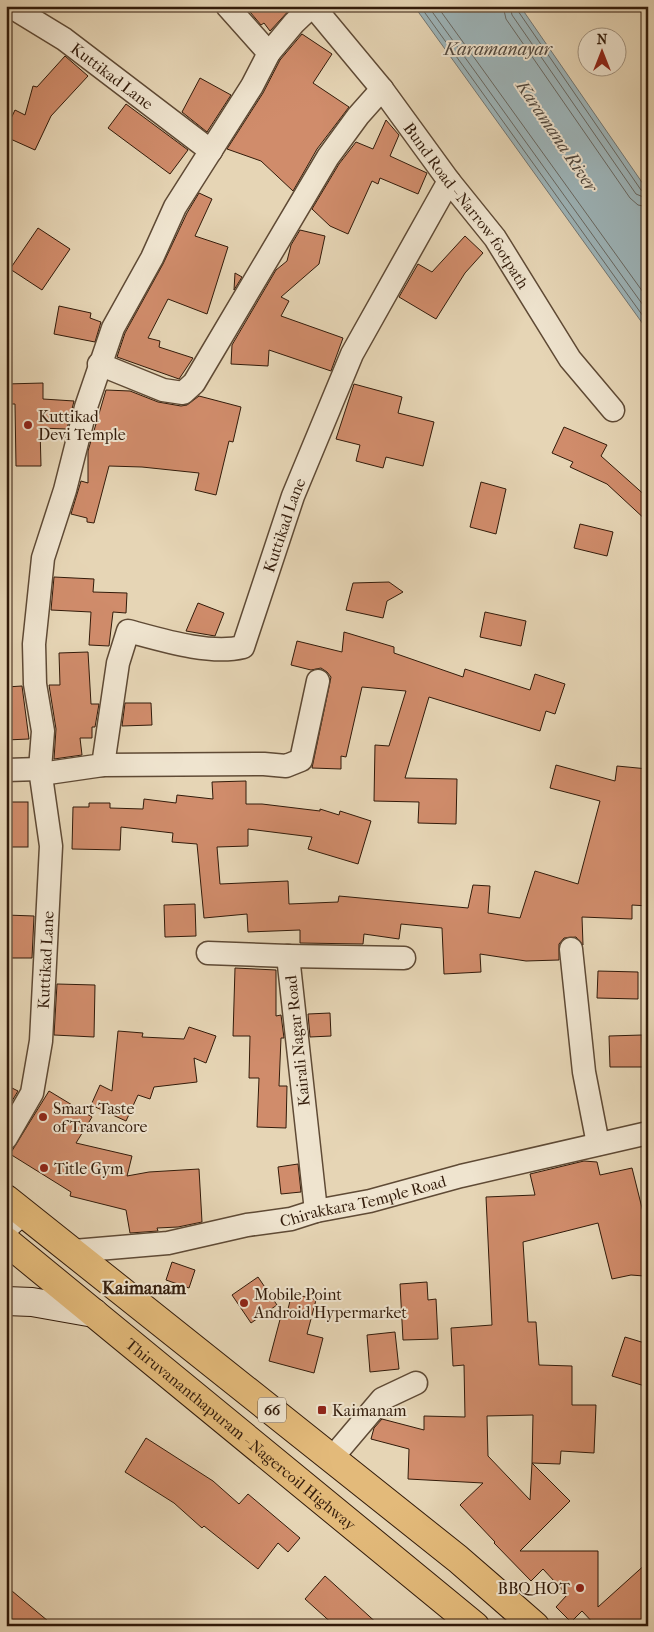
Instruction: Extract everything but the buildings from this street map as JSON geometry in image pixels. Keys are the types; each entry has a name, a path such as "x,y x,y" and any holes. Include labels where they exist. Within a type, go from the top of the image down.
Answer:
{"main road":[{"name":"66","path":"11,1212 74,1252 458,1559 535,1626"},
{"name":"Thiruvananthapuram - Nagercoil Highway","path":"6,1241 475,1626"}],"street":[{"name":"Kuttikad Lane","path":"10,6 64,39 211,151"},
{"path":"227,6 269,53"},
{"name":"Kuttikad Lane","path":"6,1138 32,1093 41,1041 51,846 40,772 42,731 35,684 34,644 43,558 65,490 76,442 99,364 113,328 152,258 175,207 211,151 269,53 294,22 312,6"},
{"name":"Bund Road - Narrow footpath","path":"312,6 382,89 449,181 495,238 570,359 613,410"},
{"path":"99,364 164,390 183,393 194,383 328,157 358,116 382,89"},
{"name":"Kuttikad Lane","path":"103,765 118,663 128,631 179,644 232,650 243,647 293,496 352,354 449,181"},
{"path":"6,770 40,772 103,765 264,764 286,766 301,760 318,680"},
{"path":"572,949 584,1072 598,1144"},
{"path":"208,953 288,956"},
{"name":"Kairali Nagar Road","path":"316,1211 288,956 404,958"},
{"name":"Chirakkara Temple Road","path":"74,1252 168,1243 247,1225 291,1219 316,1211 370,1201 461,1176 648,1133"},
{"path":"6,1301 32,1302 94,1313"},
{"path":"332,1458 382,1399 416,1383"}],"water":[{"name":"Karamanayar","path":"414,6 520,6 648,191 648,331"}],"place":[{"name":"Kuttikad Devi Temple","path":"28,425"},
{"name":"Smart Taste of Travancore","path":"43,1117"},
{"name":"Title Gym","path":"44,1168"},
{"name":"Mobile Point Android Hypermarket","path":"244,1303"},
{"name":"Kaimanam","path":"322,1410"},
{"name":"BBQ HOT","path":"580,1588"}],"district":[{"name":"Kaimanam","path":"144,1288"}],"water label":[{"name":"Karamana River","path":"557,136"}]}
